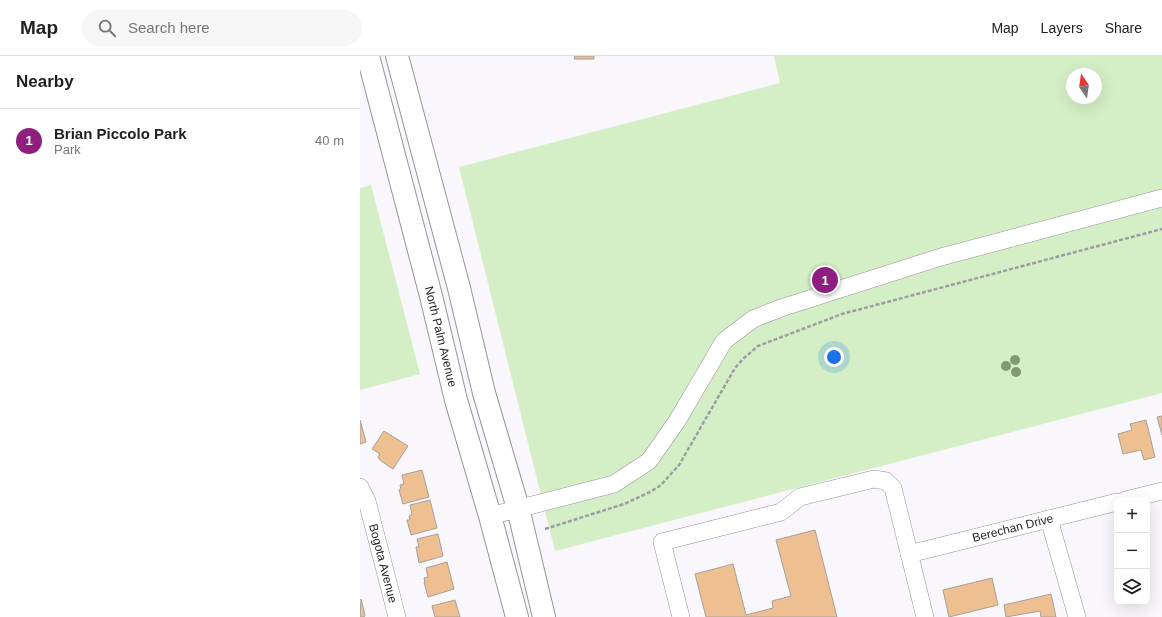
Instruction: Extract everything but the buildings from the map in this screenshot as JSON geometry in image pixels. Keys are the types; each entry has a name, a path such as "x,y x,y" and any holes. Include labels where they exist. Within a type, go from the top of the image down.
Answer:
{"main road":[{"name":"North Palm Avenue","path":"368,56 408,207 456,400 490,516 517,617"},
{"path":"397,56 459,288 484,393 518,508 544,617"},
{"path":"408,207 435,200"}],"street":[{"path":"490,516 614,484 649,461 677,421 724,341 753,319 781,308 941,258 1162,198"},
{"path":"681,617 662,542 780,512 800,497 874,479 886,481 893,488 925,617"},
{"name":"Bogota Avenue","path":"360,487 368,501 397,617"},
{"path":"1138,497 1162,491"},
{"name":"Berechan Drive","path":"909,554 1114,503"},
{"path":"1049,520 1077,617"}],"path":[{"path":"545,529 624,504 650,492 661,485 679,465 735,368 746,355 758,346 842,314 1162,229"}],"green space":[{"path":"774,56 1162,56 1162,393 555,551 459,167 780,83"},
{"path":"371,185 420,374 360,390 360,188"}],"place":[{"name":"Brian Piccolo Park","path":"825,280"}]}
